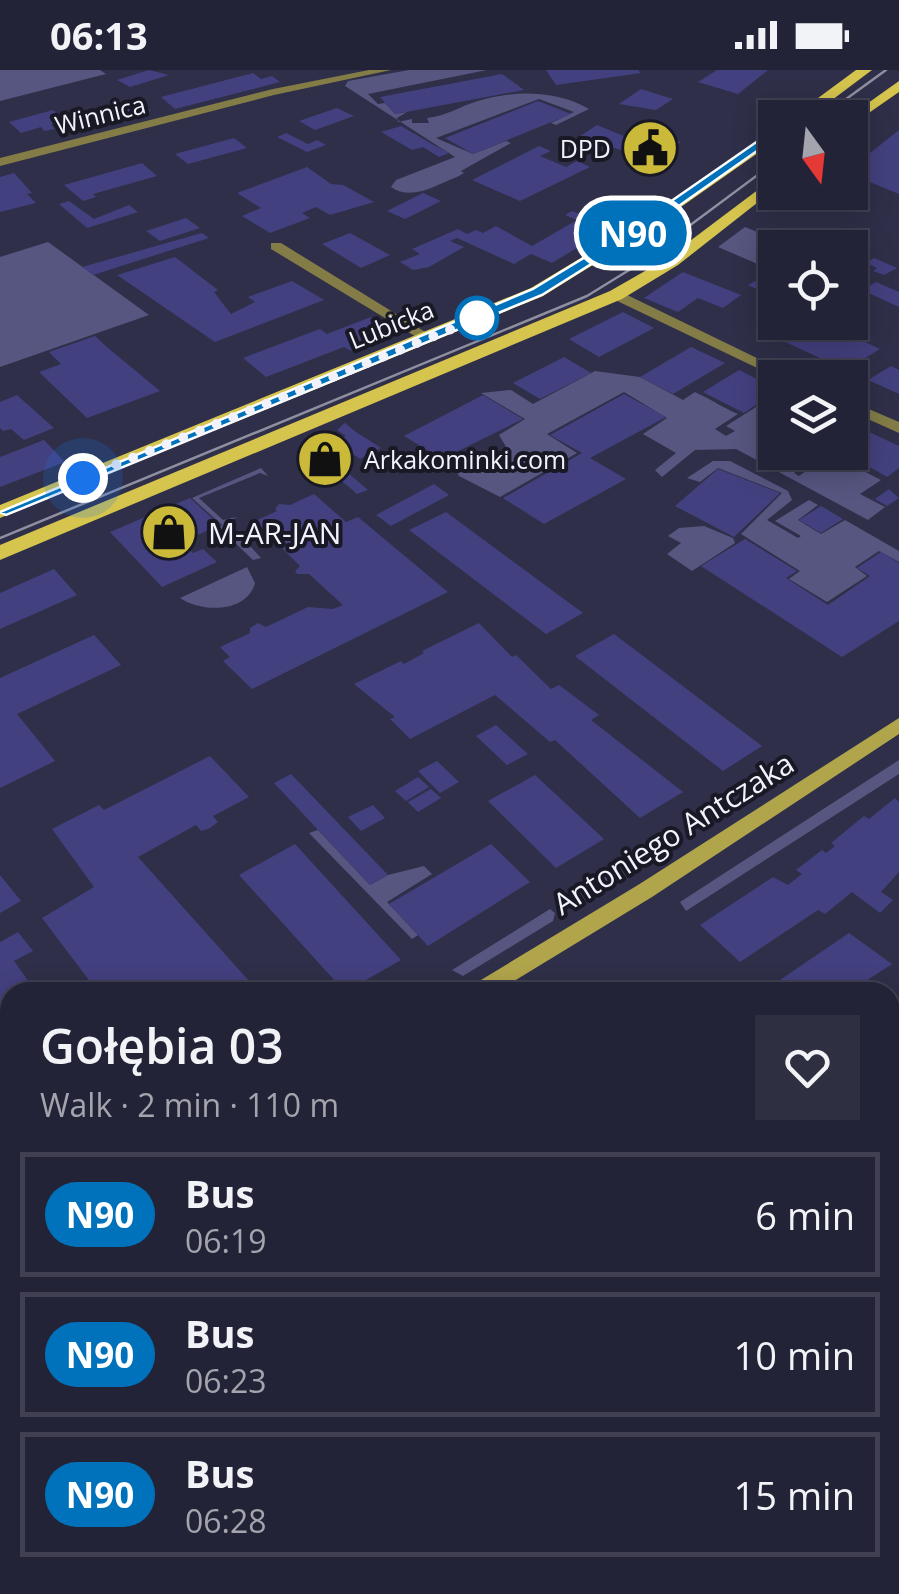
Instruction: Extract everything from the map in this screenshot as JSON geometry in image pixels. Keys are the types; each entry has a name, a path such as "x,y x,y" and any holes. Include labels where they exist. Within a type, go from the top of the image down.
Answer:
{"main road":[{"path":"823,100 865,70"},
{"path":"868,108 899,85"},
{"name":"Lubicka","path":"0,512 428,338 563,278 758,146"},
{"path":"0,553 616,295 672,262 758,195"}],"street":[{"name":"Winnica","path":"0,162 272,92 386,70"},
{"path":"276,246 428,338"},
{"path":"616,295 758,362"},
{"path":"868,413 899,428"},
{"name":"Antoniego Antczaka","path":"496,982 646,891 899,725"}],"shaded area":[{"path":"0,70 100,70 106,74 0,101"},
{"path":"409,70 487,70 368,94 395,114 407,112 397,120 345,86 348,81"},
{"path":"511,94 560,97 589,109 556,125 551,123 574,112 539,99 436,138 473,154 506,141 511,143 461,171 464,173 459,176 408,193 391,187 396,180 455,157 400,122 412,119 412,123 429,123 427,118"},
{"path":"745,227 758,232 758,264 718,247"},
{"path":"48,242 149,315 0,367 0,257"},
{"path":"595,371 640,377 683,400 695,392 738,414 715,429 726,436 735,431 726,426 758,408 758,461 736,449 695,450 662,477 655,470 676,453 643,434 667,418 624,392 547,434 577,453 500,497 459,476 457,472 481,465 508,450 499,435 525,419 481,393 511,390 533,404"},
{"path":"713,461 730,461 788,491 792,500 767,520 798,538 801,536 775,521 809,500 818,505 798,520 821,534 845,520 899,551 899,562 879,551 855,567 867,576 827,602 789,579 800,571 741,534 782,493 718,468 700,482 687,478"},
{"path":"261,468 268,476 260,473 199,498 223,520 237,517 228,522 261,558 253,560 226,534 219,536 213,530 222,525 192,498"},
{"path":"775,470 798,470 794,473 799,476 807,470 861,470 881,480 860,494 885,507 868,520"},
{"path":"704,526 733,538 735,543 692,571 667,554 681,543 668,536 679,528"},
{"path":"247,567 255,583 250,593 234,605 211,608 180,598"},
{"path":"899,760 899,774 686,911 680,902"},
{"path":"318,830 370,885 388,875 424,866 432,874 387,902 418,935 412,939 309,833"},
{"path":"645,852 656,857 579,904 569,898"},
{"path":"550,909 555,913 553,921 463,976 452,970"}],"building":[{"path":"149,70 169,75 130,87 117,80"},
{"path":"546,70 638,70 641,73 556,85"},
{"path":"717,70 768,70 738,94 698,82"},
{"path":"253,73 261,79 272,76 280,82 175,109 161,97"},
{"path":"502,74 524,90 395,114 380,97"},
{"path":"641,89 673,99 656,110 619,104"},
{"path":"138,101 151,111 94,125 82,115"},
{"path":"538,101 571,114 473,154 445,138"},
{"path":"337,108 354,116 315,130 299,121"},
{"path":"53,110 66,121 51,125 55,129 44,131 41,127 21,133 9,122"},
{"path":"597,125 626,137 643,140 653,134 681,142 649,163 622,154 626,151 576,139"},
{"path":"401,126 449,153 439,157 423,147 412,150 381,132"},
{"path":"899,130 899,194 868,181 868,155"},
{"path":"286,133 308,144 317,140 326,145 307,152 277,137"},
{"path":"234,138 247,148 188,164 175,154"},
{"path":"539,146 551,151 540,156 566,167 577,161 590,167 520,201 472,180"},
{"path":"142,163 157,176 93,194 96,197 83,201 64,185"},
{"path":"307,167 331,184 343,185 374,202 330,215 316,207 302,213 310,218 270,233 242,216 261,208 237,193"},
{"path":"14,173 36,203 0,212 0,177"},
{"path":"423,193 441,201 405,219 387,211"},
{"path":"69,201 94,219 129,205 138,212 87,228 59,204"},
{"path":"572,211 613,226 552,263 531,254 514,264 457,238 450,241 464,247 429,267 413,270 400,262 420,254 412,249 458,229 467,234 476,230 483,233 496,226 532,246 577,220 565,215"},
{"path":"186,218 200,228 160,241 146,231"},
{"path":"202,233 209,238 93,275 82,267"},
{"path":"350,233 390,255 361,268 322,244"},
{"path":"175,257 218,290 214,292 231,314 255,302 248,297 292,281 324,300 215,342 117,275"},
{"path":"874,258 897,268 884,275 873,271 877,268 868,262"},
{"path":"683,272 741,295 723,308 698,298 678,312 644,298"},
{"path":"876,282 899,292 899,307 868,293 868,287"},
{"path":"623,312 654,328 599,357 569,339"},
{"path":"371,317 398,332 351,351 344,347 266,377 243,358 320,329 327,334"},
{"path":"95,336 160,391 87,418 39,372 61,364 49,352"},
{"path":"781,340 861,340 880,349 862,360 824,360"},
{"path":"691,347 725,363 673,394 640,377"},
{"path":"564,357 591,373 540,399 513,383"},
{"path":"891,366 899,370 899,394 868,380"},
{"path":"739,370 758,380 758,404 744,413 703,392"},
{"path":"624,394 666,417 590,458 626,479 544,524 503,498 582,453 550,435"},
{"path":"17,395 54,428 24,440 11,429 3,431 0,402"},
{"path":"483,395 523,419 442,459 404,436"},
{"path":"345,423 381,448 360,459 334,441 346,436 337,430"},
{"path":"868,431 899,446 899,468 887,477 868,466"},
{"path":"44,440 65,462 0,487 0,457"},
{"path":"718,469 780,493 734,537 675,506"},
{"path":"348,473 368,490 357,494 337,477"},
{"path":"434,484 449,495 391,526 376,515"},
{"path":"889,489 899,498 887,506 875,499"},
{"path":"314,494 346,522 358,517 448,592 252,689 223,661 230,657 220,647 250,633 250,628 258,623 266,627 308,607 333,609 343,605 309,574 297,574 300,566 255,521 277,511 279,504 290,505"},
{"path":"190,498 220,525 182,542 193,553 203,549 217,562 162,587 110,532"},
{"path":"821,506 843,519 821,533 799,520"},
{"path":"446,512 583,613 546,634 409,530"},
{"path":"745,539 797,571 786,578 828,605 870,576 857,568 881,552 899,563 899,621 842,657 701,566"},
{"path":"54,569 77,595 0,629 0,593"},
{"path":"479,623 551,689 559,685 599,715 591,720 683,792 640,818 555,740 550,742 495,695 410,739 390,719 395,717 354,684 401,661 404,664"},
{"path":"614,634 762,746 723,771 575,656"},
{"path":"94,635 121,665 17,714 55,761 0,788 0,678"},
{"path":"496,725 528,754 507,765 476,736"},
{"path":"210,756 249,797 213,816 218,822 210,828 201,831 196,825 138,857 250,982 90,982 42,918 94,887 52,829 99,805 104,810"},
{"path":"437,761 459,782 440,793 418,771"},
{"path":"291,774 388,875 370,885 274,783"},
{"path":"535,775 604,839 556,868 488,801"},
{"path":"418,777 429,787 406,801 395,791"},
{"path":"431,789 441,798 418,812 408,802"},
{"path":"895,798 899,802 899,872 881,892 893,900 880,913 852,892 825,914 818,910 740,962 700,925 773,877 788,885 802,874 796,870 822,850 826,853 835,846 831,843 864,816 869,819"},
{"path":"373,805 385,818 361,831 348,817"},
{"path":"295,844 401,960 362,982 336,982 239,875"},
{"path":"491,844 530,882 428,946 389,904"},
{"path":"0,875 21,901 0,913"},
{"path":"18,932 33,951 14,961 29,982 0,982 0,942"},
{"path":"849,933 892,964 864,982 777,982"}],"tram line":[{"path":"845,100 886,70"},
{"path":"0,538 587,296 634,267 758,175"}],"bus line":[{"name":"N90","path":"0,512 537,292 635,232 758,146"}],"place":[{"name":"DPD","path":"650,148"},
{"name":"Arkakominki.com","path":"325,459"},
{"name":"M-AR-JAN","path":"169,532"}],"route":[{"path":"83,478 486,315 477,318"}]}
